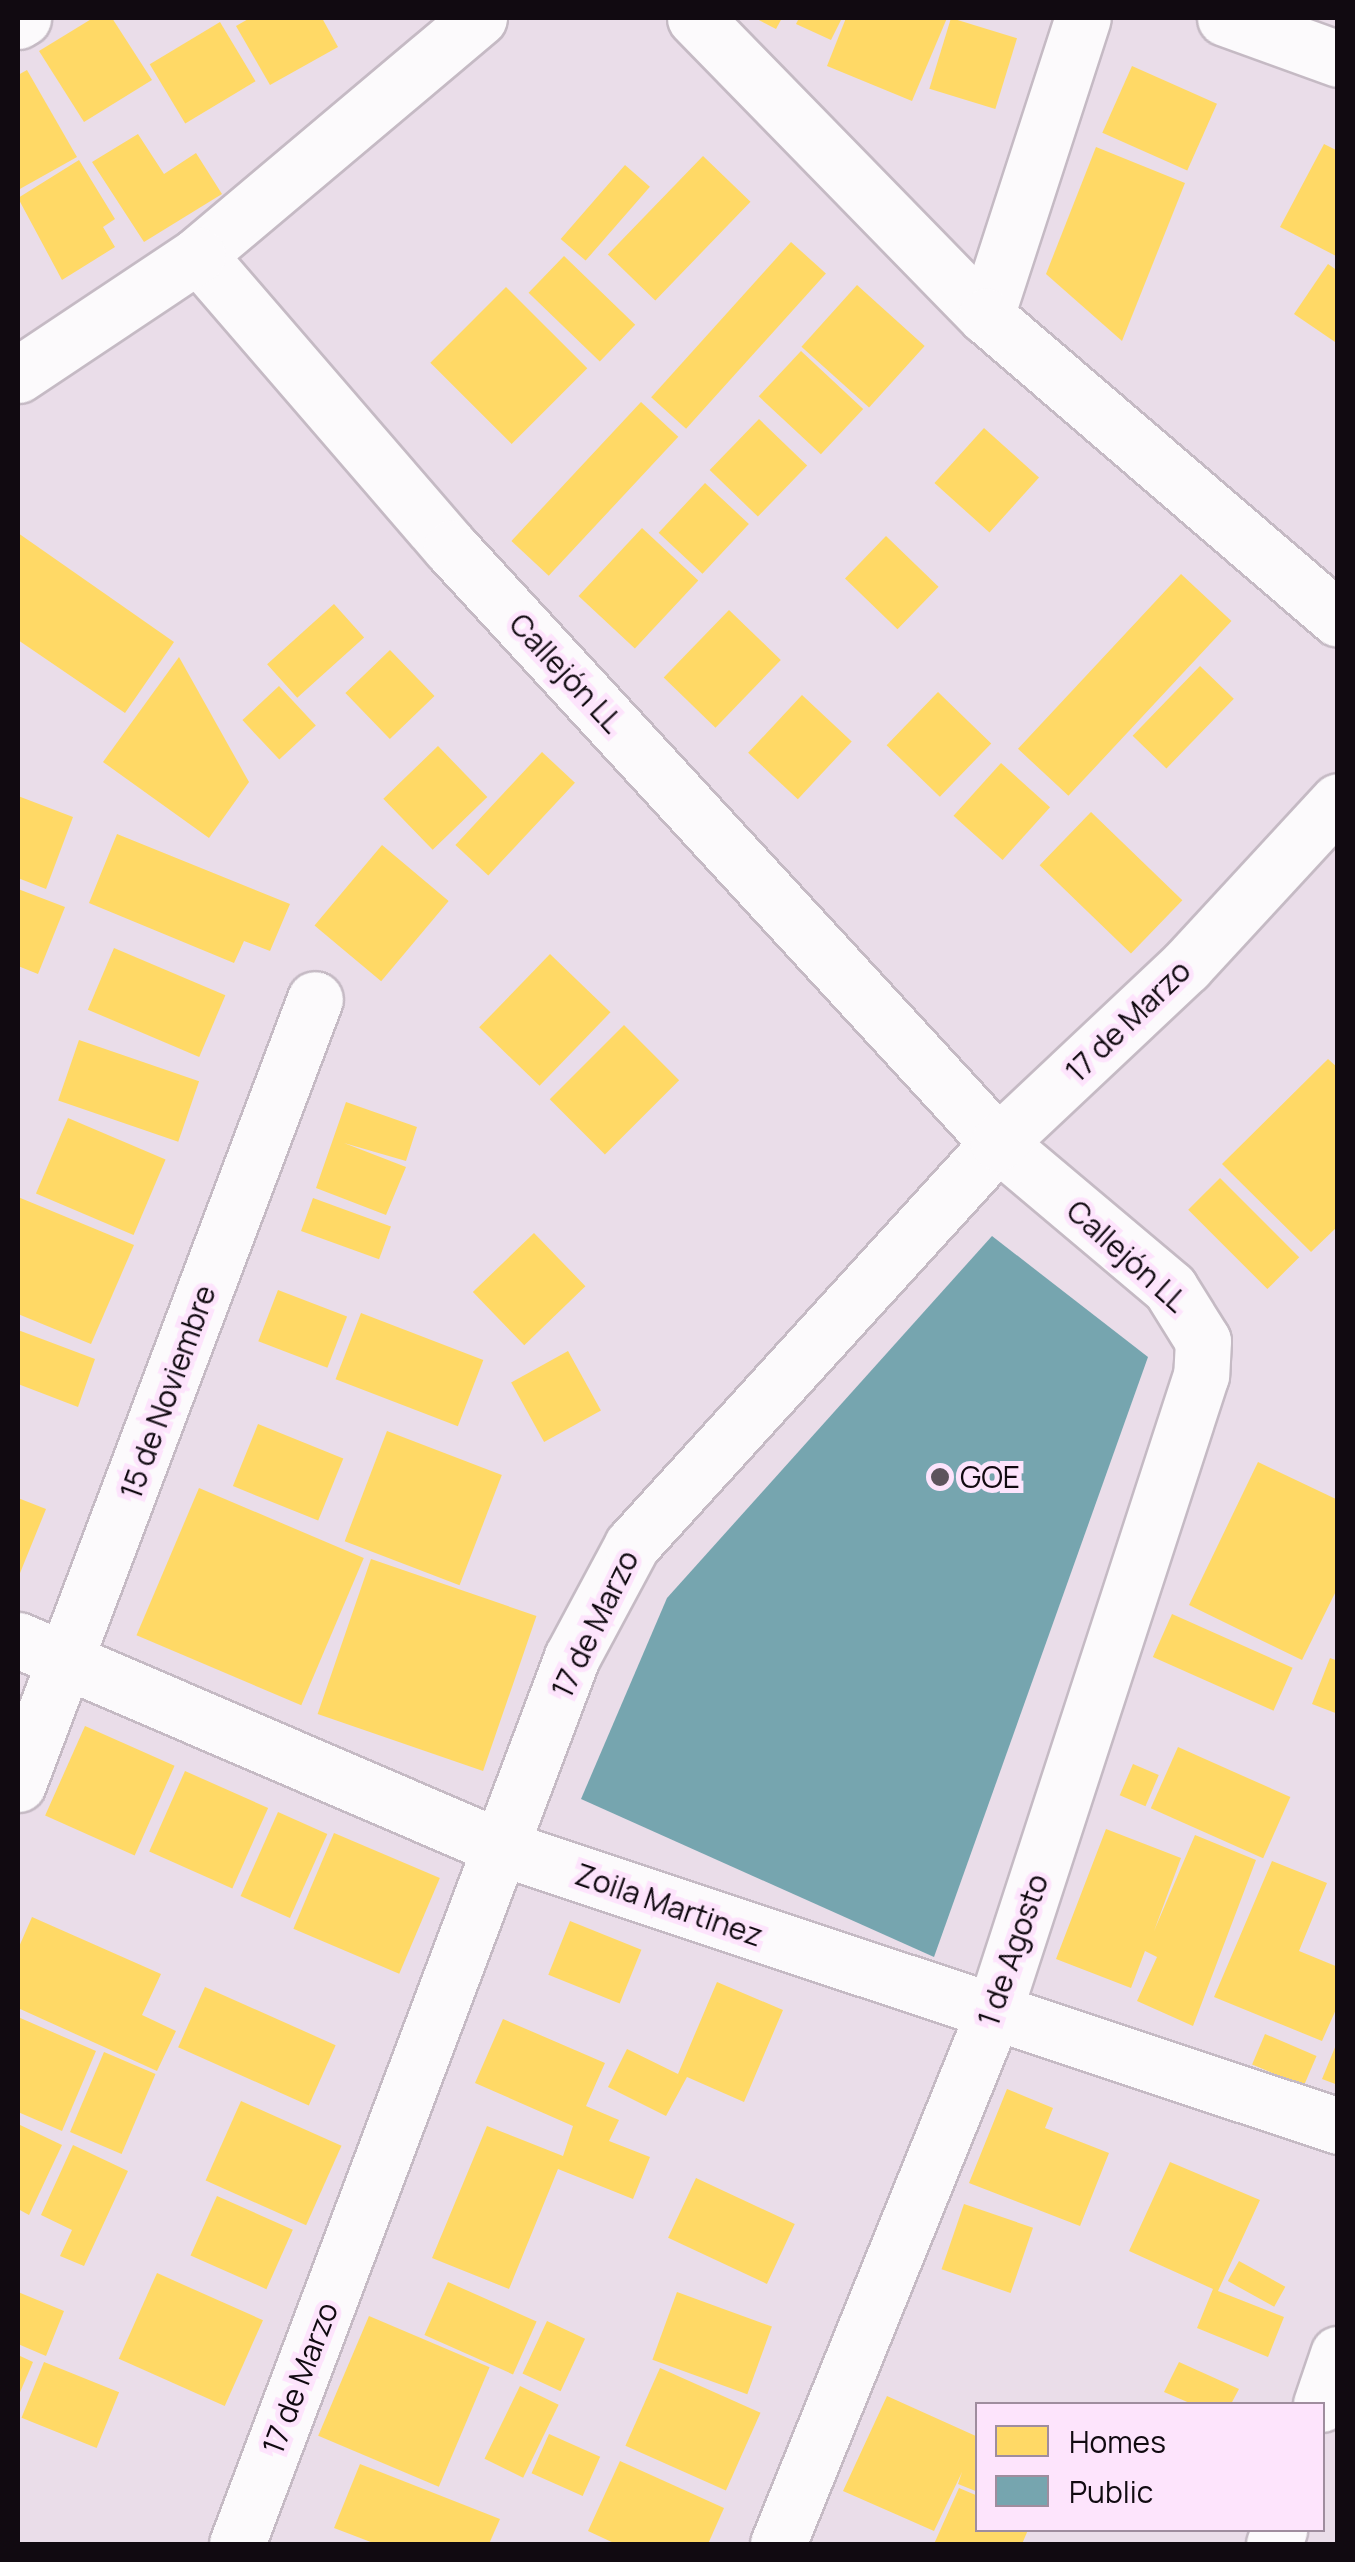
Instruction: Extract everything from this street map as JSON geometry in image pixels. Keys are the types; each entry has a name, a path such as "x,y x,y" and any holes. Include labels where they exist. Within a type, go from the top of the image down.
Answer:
{"street":[{"path":"18,374 198,255 479,18"},
{"path":"695,18 986,316 1338,620"},
{"path":"986,316 1083,18"},
{"path":"1225,18 1338,59"},
{"name":"Callejón LL","path":"198,255 451,548 998,1143 1170,1288 1203,1340"},
{"name":"17 de Marzo","path":"237,2544 572,1657 632,1545 998,1143 1186,966 1336,803"},
{"name":"15 de Noviembre","path":"18,1784 69,1658 314,999"},
{"name":"1 de Agosto","path":"778,2544 993,2014 1202,1375 1203,1340"},
{"name":"Zoila Martinez","path":"18,1640 69,1658 502,1848 1338,2126"},
{"path":"1321,2402 1338,2354"}],"building: Homes":[{"path":"93,18 112,18 152,80 84,122 39,51"},
{"path":"250,18 322,18 338,47 270,85 236,26"},
{"path":"755,18 782,18 776,29"},
{"path":"799,18 842,18 831,40 796,24"},
{"path":"846,18 947,18 912,101 827,66"},
{"path":"951,18 1017,38 995,109 929,89"},
{"path":"220,22 256,81 185,123 150,64"},
{"path":"1132,66 1217,104 1187,171 1102,133"},
{"path":"27,70 77,157 18,190 18,75"},
{"path":"138,134 164,174 196,153 222,194 144,242 92,162"},
{"path":"1324,144 1338,151 1338,257 1280,227"},
{"path":"1096,147 1185,183 1122,341 1046,274"},
{"path":"703,156 750,202 655,300 608,255"},
{"path":"79,160 115,219 103,227 115,247 62,280 18,198"},
{"path":"625,165 650,187 586,261 561,239"},
{"path":"791,242 826,273 686,429 651,397"},
{"path":"564,256 635,325 600,361 529,293"},
{"path":"1328,264 1338,271 1338,344 1294,314"},
{"path":"857,285 925,346 869,408 801,347"},
{"path":"506,287 587,368 512,444 430,363"},
{"path":"801,351 863,409 821,454 759,396"},
{"path":"641,402 678,437 549,576 511,541"},
{"path":"759,419 807,466 758,517 710,470"},
{"path":"984,428 1039,478 989,533 934,483"},
{"path":"705,483 749,524 703,574 659,533"},
{"path":"642,528 698,581 635,649 579,596"},
{"path":"18,533 174,642 125,713 18,640"},
{"path":"886,536 939,587 898,629 845,578"},
{"path":"1181,574 1231,621 1068,796 1018,749"},
{"path":"334,604 364,637 297,698 267,664"},
{"path":"729,610 781,660 715,728 664,678"},
{"path":"390,650 434,696 390,739 345,693"},
{"path":"179,657 249,782 209,838 103,762"},
{"path":"1200,666 1234,699 1166,768 1133,736"},
{"path":"279,686 316,725 279,760 242,720"},
{"path":"938,692 991,743 940,797 887,745"},
{"path":"802,695 852,741 798,799 748,753"},
{"path":"438,746 487,797 433,850 383,799"},
{"path":"542,752 575,783 488,876 455,845"},
{"path":"1001,763 1050,807 1003,860 953,816"},
{"path":"18,796 73,817 46,889 18,878"},
{"path":"1091,812 1182,900 1131,953 1040,865"},
{"path":"117,834 290,904 270,951 244,941 234,963 89,903"},
{"path":"382,845 449,901 381,981 315,925"},
{"path":"18,889 65,907 38,974 18,966"},
{"path":"114,948 225,995 199,1057 88,1010"},
{"path":"550,954 610,1012 540,1086 479,1027"},
{"path":"624,1025 679,1080 605,1154 550,1099"},
{"path":"79,1040 199,1081 178,1142 58,1101"},
{"path":"1328,1059 1338,1068 1338,1226 1311,1252 1222,1164"},
{"path":"346,1102 417,1127 406,1161 344,1143 406,1167 386,1215 316,1188"},
{"path":"68,1118 166,1159 134,1235 36,1193"},
{"path":"1220,1178 1299,1257 1267,1289 1188,1210"},
{"path":"18,1197 134,1245 91,1344 18,1314"},
{"path":"313,1198 391,1226 379,1259 301,1231"},
{"path":"534,1233 585,1286 524,1345 473,1292"},
{"path":"278,1290 347,1317 327,1368 258,1341"},
{"path":"361,1313 483,1360 458,1426 336,1379"},
{"path":"18,1330 95,1359 78,1407 18,1384"},
{"path":"568,1351 601,1410 544,1442 511,1383"},
{"path":"258,1424 343,1458 318,1521 233,1486"},
{"path":"387,1431 502,1475 460,1585 345,1541"},
{"path":"1258,1462 1338,1500 1338,1587 1302,1660 1189,1605"},
{"path":"199,1488 364,1558 301,1705 136,1635"},
{"path":"18,1498 46,1509 18,1578"},
{"path":"371,1559 536,1616 483,1771 318,1714"},
{"path":"1172,1614 1293,1668 1273,1711 1153,1657"},
{"path":"1330,1658 1338,1661 1338,1714 1312,1704"},
{"path":"85,1726 175,1766 135,1855 45,1816"},
{"path":"1178,1747 1290,1797 1263,1858 1151,1808"},
{"path":"1133,1764 1159,1775 1145,1806 1120,1795"},
{"path":"185,1771 268,1808 232,1888 149,1851"},
{"path":"278,1812 327,1834 290,1918 241,1896"},
{"path":"1106,1829 1181,1858 1154,1931 1195,1835 1256,1860 1193,2026 1137,2001 1157,1957 1145,1951 1131,1988 1056,1959"},
{"path":"334,1833 440,1878 399,1974 293,1929"},
{"path":"1272,1861 1327,1883 1299,1951 1338,1967 1338,2005 1322,2041 1214,1997"},
{"path":"32,1917 161,1974 142,2015 176,2031 157,2071 18,2008 18,1949"},
{"path":"570,1921 641,1950 620,2004 548,1975"},
{"path":"717,1982 783,2010 744,2102 687,2077 666,2116 608,2087 627,2049 678,2074"},
{"path":"205,1987 336,2045 309,2105 178,2047"},
{"path":"18,2017 96,2051 62,2131 18,2112"},
{"path":"503,2019 605,2063 586,2106 619,2120 609,2141 650,2157 633,2199 558,2169 509,2289 432,2258 487,2126 563,2156 573,2126 475,2083"},
{"path":"1265,2034 1317,2056 1304,2086 1252,2064"},
{"path":"1338,2040 1338,2085 1322,2079"},
{"path":"104,2052 156,2074 122,2154 70,2132"},
{"path":"1007,2089 1053,2108 1045,2128 1109,2153 1080,2226 969,2183"},
{"path":"241,2101 341,2146 306,2225 206,2180"},
{"path":"18,2124 62,2145 29,2215 18,2209"},
{"path":"73,2145 128,2171 84,2266 60,2256 72,2230 41,2215"},
{"path":"1170,2162 1260,2200 1218,2291 1284,2317 1268,2357 1197,2328 1213,2289 1129,2251"},
{"path":"696,2178 795,2224 767,2284 668,2238"},
{"path":"217,2196 293,2230 266,2289 191,2255"},
{"path":"964,2204 1033,2228 1011,2293 942,2269"},
{"path":"1239,2261 1285,2287 1274,2307 1228,2281"},
{"path":"157,2273 263,2320 225,2406 119,2359"},
{"path":"448,2282 537,2321 513,2374 424,2335"},
{"path":"18,2292 64,2311 46,2356 18,2344"},
{"path":"677,2292 772,2327 747,2394 652,2360"},
{"path":"369,2316 490,2367 439,2487 318,2436"},
{"path":"547,2321 585,2339 561,2391 522,2374"},
{"path":"18,2355 33,2362 18,2397"},
{"path":"44,2362 119,2392 97,2448 22,2418"},
{"path":"1179,2362 1239,2389 1232,2402 1187,2402 1164,2392"},
{"path":"660,2368 760,2413 726,2490 625,2446"},
{"path":"520,2386 559,2405 523,2478 484,2459"},
{"path":"887,2396 975,2436 975,2491 958,2484 962,2472 934,2531 843,2491"},
{"path":"549,2434 600,2457 583,2496 532,2473"},
{"path":"620,2461 724,2508 708,2544 616,2544 588,2531"},
{"path":"360,2464 500,2519 489,2544 376,2544 334,2528"},
{"path":"959,2488 975,2495 975,2532 1027,2532 1022,2544 934,2544"}],"building: Public":[{"name":"GOE","path":"992,1236 1148,1357 934,1957 581,1799 667,1598"}],"place":[{"name":"GOE","path":"940,1477"}]}
